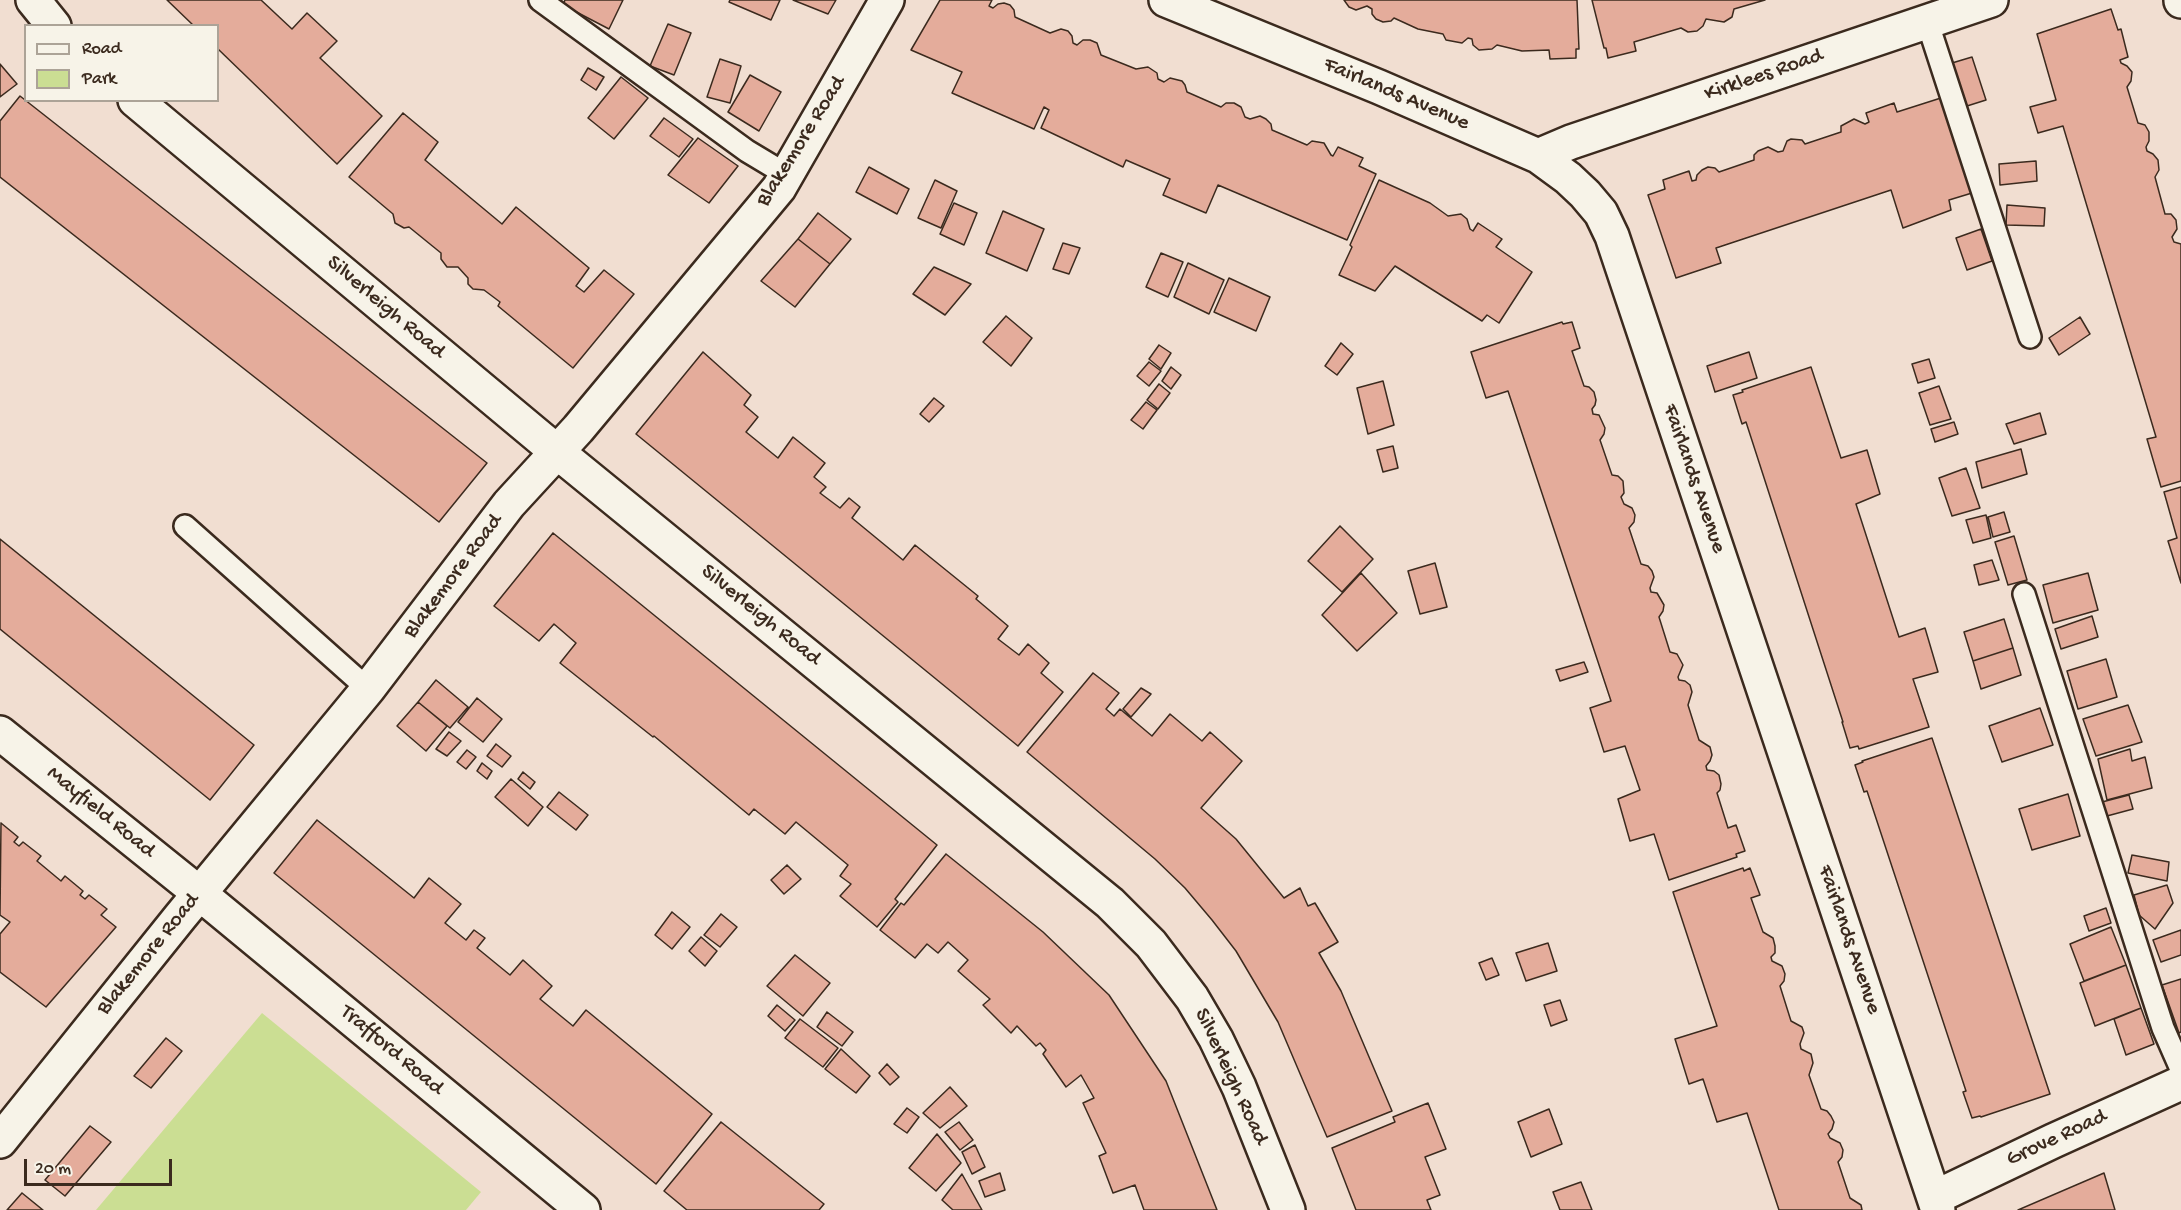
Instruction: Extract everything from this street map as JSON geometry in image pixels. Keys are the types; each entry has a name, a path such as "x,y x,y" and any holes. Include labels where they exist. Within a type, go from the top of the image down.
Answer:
{"street":[{"path":"33,0 52,24"},
{"name":"Blakemore Road","path":"2,1133 368,689 509,504 578,429 779,188 887,0"},
{"name":"Fairlands Avenue","path":"1166,0 1379,87 1538,156 1585,194 1601,213 1612,236 1936,1204"},
{"name":"Kirklees Road","path":"1538,156 1571,142 1991,0"},
{"name":"Silverleigh Road","path":"137,102 556,451 1110,903 1151,944 1192,998 1239,1087 1288,1210"},
{"name":"Mayfield Road","path":"0,734 200,892"},
{"name":"Trafford Road","path":"200,892 584,1210"},
{"name":"Grove Road","path":"1936,1204 2053,1141 2181,1083"}],"lane":[{"path":"540,0 747,151 787,175"},
{"path":"1928,21 2030,337"},
{"path":"185,526 368,689"},
{"path":"2024,594 2163,1028 2181,1069"}],"green space":[{"path":"262,1013 481,1192 466,1210 96,1210"}],"building":[{"path":"167,0 261,0 292,29 307,13 337,41 320,58 382,116 337,164 219,50 219,24 192,24"},
{"path":"565,0 623,0 609,29 563,5"},
{"path":"730,0 780,0 771,20 729,2"},
{"path":"793,0 836,0 828,14"},
{"path":"940,0 992,0 989,6 993,8 998,4 1010,5 1015,17 1050,33 1061,29 1068,31 1073,43 1077,45 1083,40 1097,43 1101,55 1136,69 1148,67 1157,73 1158,79 1164,82 1170,78 1182,81 1187,92 1221,107 1226,103 1234,103 1241,107 1245,117 1250,119 1260,116 1266,119 1271,124 1272,130 1307,145 1312,141 1324,143 1333,156 1338,147 1363,158 1359,166 1376,174 1347,240 1218,185 1206,213 1163,195 1170,179 1126,160 1123,167 1041,128 1049,110 1044,107 1034,129 952,93 962,72 911,50"},
{"path":"1344,0 1577,0 1579,49 1576,49 1576,58 1550,59 1549,50 1522,51 1497,45 1492,49 1479,50 1473,45 1472,39 1468,38 1462,43 1446,40 1443,34 1418,29 1394,18 1383,22 1376,19 1372,14 1372,9 1367,6 1356,10 1349,7"},
{"path":"1592,0 1765,0 1734,9 1732,17 1724,22 1706,19 1697,31 1688,32 1681,28 1634,42 1636,51 1608,58"},
{"path":"2111,9 2118,30 2121,29 2128,57 2120,60 2121,63 2132,72 2131,81 2127,87 2138,123 2145,125 2149,132 2147,151 2158,160 2159,170 2155,177 2165,214 2171,214 2176,220 2177,229 2172,237 2174,242 2181,244 2181,481 2161,487 2147,439 2156,437 2063,126 2038,133 2030,107 2056,100 2037,34"},
{"path":"668,24 691,33 674,75 650,66"},
{"path":"1972,57 1986,100 1967,106 1952,63"},
{"path":"720,59 741,66 730,103 707,97"},
{"path":"0,64 17,84 0,97"},
{"path":"588,68 604,77 596,90 581,80"},
{"path":"750,75 781,92 759,131 728,112"},
{"path":"621,77 648,98 614,139 588,118"},
{"path":"20,96 24,102 28,102 487,463 439,522 0,177 0,121"},
{"path":"1944,97 1972,193 1949,200 1951,210 1903,228 1891,190 1716,248 1721,263 1676,278 1648,195 1665,189 1663,180 1689,171 1692,181 1696,180 1697,175 1708,167 1715,168 1719,172 1754,160 1754,155 1758,151 1768,147 1778,152 1783,151 1787,141 1791,139 1802,140 1805,144 1841,132 1841,126 1854,119 1865,124 1869,122 1866,113 1894,103 1897,112"},
{"path":"403,113 438,142 425,160 502,224 516,207 589,268 576,286 584,292 604,270 634,294 573,368 498,306 500,302 484,290 473,289 468,284 468,278 458,267 447,267 441,259 441,253 409,227 404,228 395,223 393,214 349,177"},
{"path":"664,118 693,139 679,157 650,136"},
{"path":"698,138 738,166 709,203 668,175"},
{"path":"2036,161 2037,181 2000,185 1999,164"},
{"path":"869,167 909,189 897,214 856,192"},
{"path":"935,180 957,191 941,228 918,218"},
{"path":"1379,180 1430,203 1448,216 1461,214 1467,219 1473,231 1478,223 1502,239 1496,247 1532,272 1499,323 1487,315 1482,321 1395,266 1375,291 1339,275"},
{"path":"954,203 977,213 964,245 940,234"},
{"path":"2007,205 2045,208 2044,226 2006,225"},
{"path":"1003,211 1044,229 1027,271 986,253"},
{"path":"818,213 851,239 830,264 798,239"},
{"path":"1981,229 1992,261 1967,270 1956,238"},
{"path":"798,239 830,264 795,307 761,281"},
{"path":"1063,243 1080,248 1069,274 1053,269"},
{"path":"1161,253 1183,262 1168,297 1146,287"},
{"path":"1188,263 1224,280 1209,314 1174,297"},
{"path":"934,267 971,284 945,315 913,294"},
{"path":"1229,278 1270,297 1256,331 1214,312"},
{"path":"1006,316 1032,338 1011,366 983,342"},
{"path":"2080,317 2090,334 2059,355 2049,338"},
{"path":"1562,322 1563,324 1572,322 1580,348 1572,351 1584,386 1594,392 1596,400 1592,409 1593,414 1599,415 1605,428 1600,440 1612,475 1618,476 1623,481 1624,493 1621,497 1624,504 1632,508 1635,515 1634,522 1629,528 1641,564 1648,566 1652,571 1654,577 1651,592 1657,593 1664,605 1659,617 1670,652 1677,654 1683,665 1679,680 1690,685 1692,692 1688,705 1699,740 1710,747 1712,755 1706,766 1707,770 1719,775 1721,784 1717,793 1728,828 1736,825 1745,851 1736,854 1737,857 1669,880 1654,834 1630,841 1618,799 1640,790 1625,746 1604,752 1590,708 1611,701 1508,391 1486,398 1471,352"},
{"path":"1341,343 1353,354 1337,375 1325,366"},
{"path":"1159,345 1171,353 1161,369 1149,359"},
{"path":"703,352 751,395 744,405 758,417 746,432 778,458 793,437 825,463 814,477 826,487 820,493 840,508 849,498 860,507 852,518 903,560 915,545 978,596 976,599 1008,626 998,639 1019,655 1028,644 1049,663 1041,673 1063,692 1018,746 636,434"},
{"path":"1749,352 1757,378 1715,392 1707,366"},
{"path":"1929,359 1935,378 1918,383 1912,364"},
{"path":"1149,362 1161,371 1149,386 1137,376"},
{"path":"1171,367 1181,375 1171,389 1162,381"},
{"path":"1811,367 1841,458 1867,450 1880,494 1856,504 1899,637 1925,628 1938,672 1913,679 1929,727 1859,749 1858,746 1850,748 1746,422 1742,424 1733,395"},
{"path":"1383,381 1394,425 1368,434 1357,388"},
{"path":"1159,384 1170,393 1158,409 1147,400"},
{"path":"1939,386 1951,419 1930,425 1919,393"},
{"path":"934,398 944,406 929,422 920,414"},
{"path":"1146,402 1157,410 1143,429 1131,420"},
{"path":"2040,413 2046,434 2014,444 2006,424"},
{"path":"1954,422 1958,434 1935,442 1931,429"},
{"path":"1393,446 1398,468 1383,472 1377,450"},
{"path":"2021,449 2027,474 1982,488 1976,462"},
{"path":"1966,468 1980,508 1952,516 1939,478"},
{"path":"2181,487 2181,583 2168,541 2177,538 2164,492"},
{"path":"2004,512 2010,532 1993,537 1988,517"},
{"path":"1986,515 1991,538 1973,543 1966,520"},
{"path":"1340,526 1373,559 1342,592 1308,561"},
{"path":"553,533 937,845 895,899 898,902 877,927 840,896 851,884 840,876 848,865 796,822 785,834 754,809 749,815 654,736 560,663 576,643 554,624 539,641 494,606"},
{"path":"2014,536 2027,580 2008,585 1995,542"},
{"path":"0,539 254,745 210,800 0,629"},
{"path":"1992,560 1999,580 1979,585 1974,565"},
{"path":"1435,563 1447,607 1420,614 1408,571"},
{"path":"1361,573 1397,613 1357,651 1322,615"},
{"path":"2088,573 2098,610 2053,623 2043,585"},
{"path":"2092,616 2098,637 2061,649 2055,629"},
{"path":"2004,619 2013,648 1973,661 1964,632"},
{"path":"2013,648 2021,675 1981,689 1973,661"},
{"path":"2106,659 2117,697 2078,709 2067,671"},
{"path":"1584,662 1588,672 1560,681 1556,670"},
{"path":"1093,673 1119,693 1106,709 1114,716 1120,709 1152,736 1170,714 1202,741 1210,732 1242,761 1201,808 1236,839 1284,898 1300,888 1308,906 1315,903 1338,942 1319,953 1341,991 1392,1111 1327,1137 1278,1022 1236,951 1212,920 1185,888 1155,859 1027,752"},
{"path":"436,680 468,707 450,728 418,702"},
{"path":"1141,688 1151,694 1131,717 1123,709"},
{"path":"477,698 502,719 483,742 458,722"},
{"path":"418,702 447,726 426,751 397,726"},
{"path":"2128,705 2142,742 2096,756 2083,719"},
{"path":"2040,708 2053,745 2002,762 1989,726"},
{"path":"449,732 461,741 447,756 436,749"},
{"path":"1932,738 2050,1094 1981,1117 1972,1118 1963,1092 1966,1091 1867,791 1864,792 1855,765"},
{"path":"496,744 511,756 502,767 487,756"},
{"path":"2130,749 2132,761 2145,757 2152,788 2107,800 2098,759"},
{"path":"467,750 476,757 466,769 457,762"},
{"path":"482,763 492,771 487,779 477,771"},
{"path":"523,772 535,782 530,789 518,779"},
{"path":"511,779 543,807 528,826 495,797"},
{"path":"559,792 588,815 576,830 547,807"},
{"path":"2068,794 2080,836 2032,850 2019,809"},
{"path":"2129,795 2133,809 2107,816 2102,802"},
{"path":"317,820 414,898 429,878 461,904 445,923 466,940 474,930 485,938 477,948 510,975 523,960 552,986 540,999 573,1026 586,1010 712,1114 656,1184 274,873"},
{"path":"1,823 18,837 14,842 19,846 23,842 41,856 37,861 61,881 65,876 83,891 80,895 85,899 89,895 107,909 101,915 116,927 46,1007 0,972 0,934 10,922 0,915"},
{"path":"946,854 1043,932 1109,995 1166,1081 1217,1210 1144,1210 1135,1185 1113,1193 1099,1156 1106,1153 1083,1103 1094,1098 1081,1075 1066,1087 1043,1054 1046,1050 1040,1043 1036,1046 1017,1026 1011,1033 983,1005 990,999 958,971 968,960 948,942 938,953 927,944 915,958 880,930 901,903 904,905"},
{"path":"2132,855 2169,862 2167,881 2128,873"},
{"path":"787,865 801,879 784,894 771,880"},
{"path":"1743,868 1744,871 1750,868 1760,895 1751,898 1763,932 1773,938 1775,953 1771,957 1772,961 1782,966 1785,974 1780,986 1791,1021 1802,1027 1804,1033 1800,1044 1801,1049 1811,1054 1813,1063 1809,1075 1821,1109 1827,1111 1834,1122 1828,1134 1830,1138 1840,1143 1843,1150 1838,1162 1850,1198 1861,1205 1862,1210 1779,1210 1747,1113 1717,1122 1703,1079 1689,1084 1675,1039 1717,1026 1673,892"},
{"path":"2167,885 2173,903 2155,929 2139,915 2134,895"},
{"path":"2106,908 2111,923 2089,931 2084,916"},
{"path":"672,912 690,927 672,949 655,935"},
{"path":"721,914 737,927 720,947 704,935"},
{"path":"2111,927 2126,965 2084,981 2070,944"},
{"path":"2181,930 2181,955 2161,962 2153,940"},
{"path":"701,937 717,951 705,966 689,951"},
{"path":"1548,943 1557,971 1526,981 1516,953"},
{"path":"795,955 830,983 803,1016 767,986"},
{"path":"1492,958 1499,975 1486,980 1479,963"},
{"path":"2126,965 2141,1008 2095,1026 2080,983"},
{"path":"2181,979 2181,1032 2179,1033 2162,985"},
{"path":"1560,1000 1567,1020 1551,1026 1544,1005"},
{"path":"777,1005 795,1020 785,1031 768,1016"},
{"path":"2141,1008 2154,1044 2126,1055 2114,1019"},
{"path":"827,1012 853,1032 842,1046 817,1027"},
{"path":"800,1019 838,1048 823,1067 785,1038"},
{"path":"166,1038 182,1051 151,1088 134,1076"},
{"path":"841,1049 870,1076 856,1093 825,1069"},
{"path":"887,1064 899,1077 890,1085 879,1073"},
{"path":"950,1087 967,1106 940,1128 923,1113"},
{"path":"1428,1103 1446,1149 1425,1157 1440,1195 1427,1200 1431,1210 1356,1210 1332,1148 1395,1122 1393,1117"},
{"path":"907,1108 919,1117 907,1133 894,1124"},
{"path":"1549,1109 1562,1144 1531,1157 1518,1122"},
{"path":"721,1122 824,1204 819,1210 687,1210 664,1191"},
{"path":"959,1122 973,1140 960,1150 945,1132"},
{"path":"90,1126 111,1142 65,1196 45,1180"},
{"path":"937,1134 961,1163 936,1191 909,1168"},
{"path":"975,1145 985,1167 972,1174 962,1152"},
{"path":"1000,1173 1005,1190 985,1197 979,1181"},
{"path":"2104,1173 2115,1210 2018,1210"},
{"path":"962,1174 982,1210 953,1210 942,1200"},
{"path":"1581,1182 1592,1210 1560,1210 1553,1192"},
{"path":"22,1193 43,1210 7,1210"}]}
